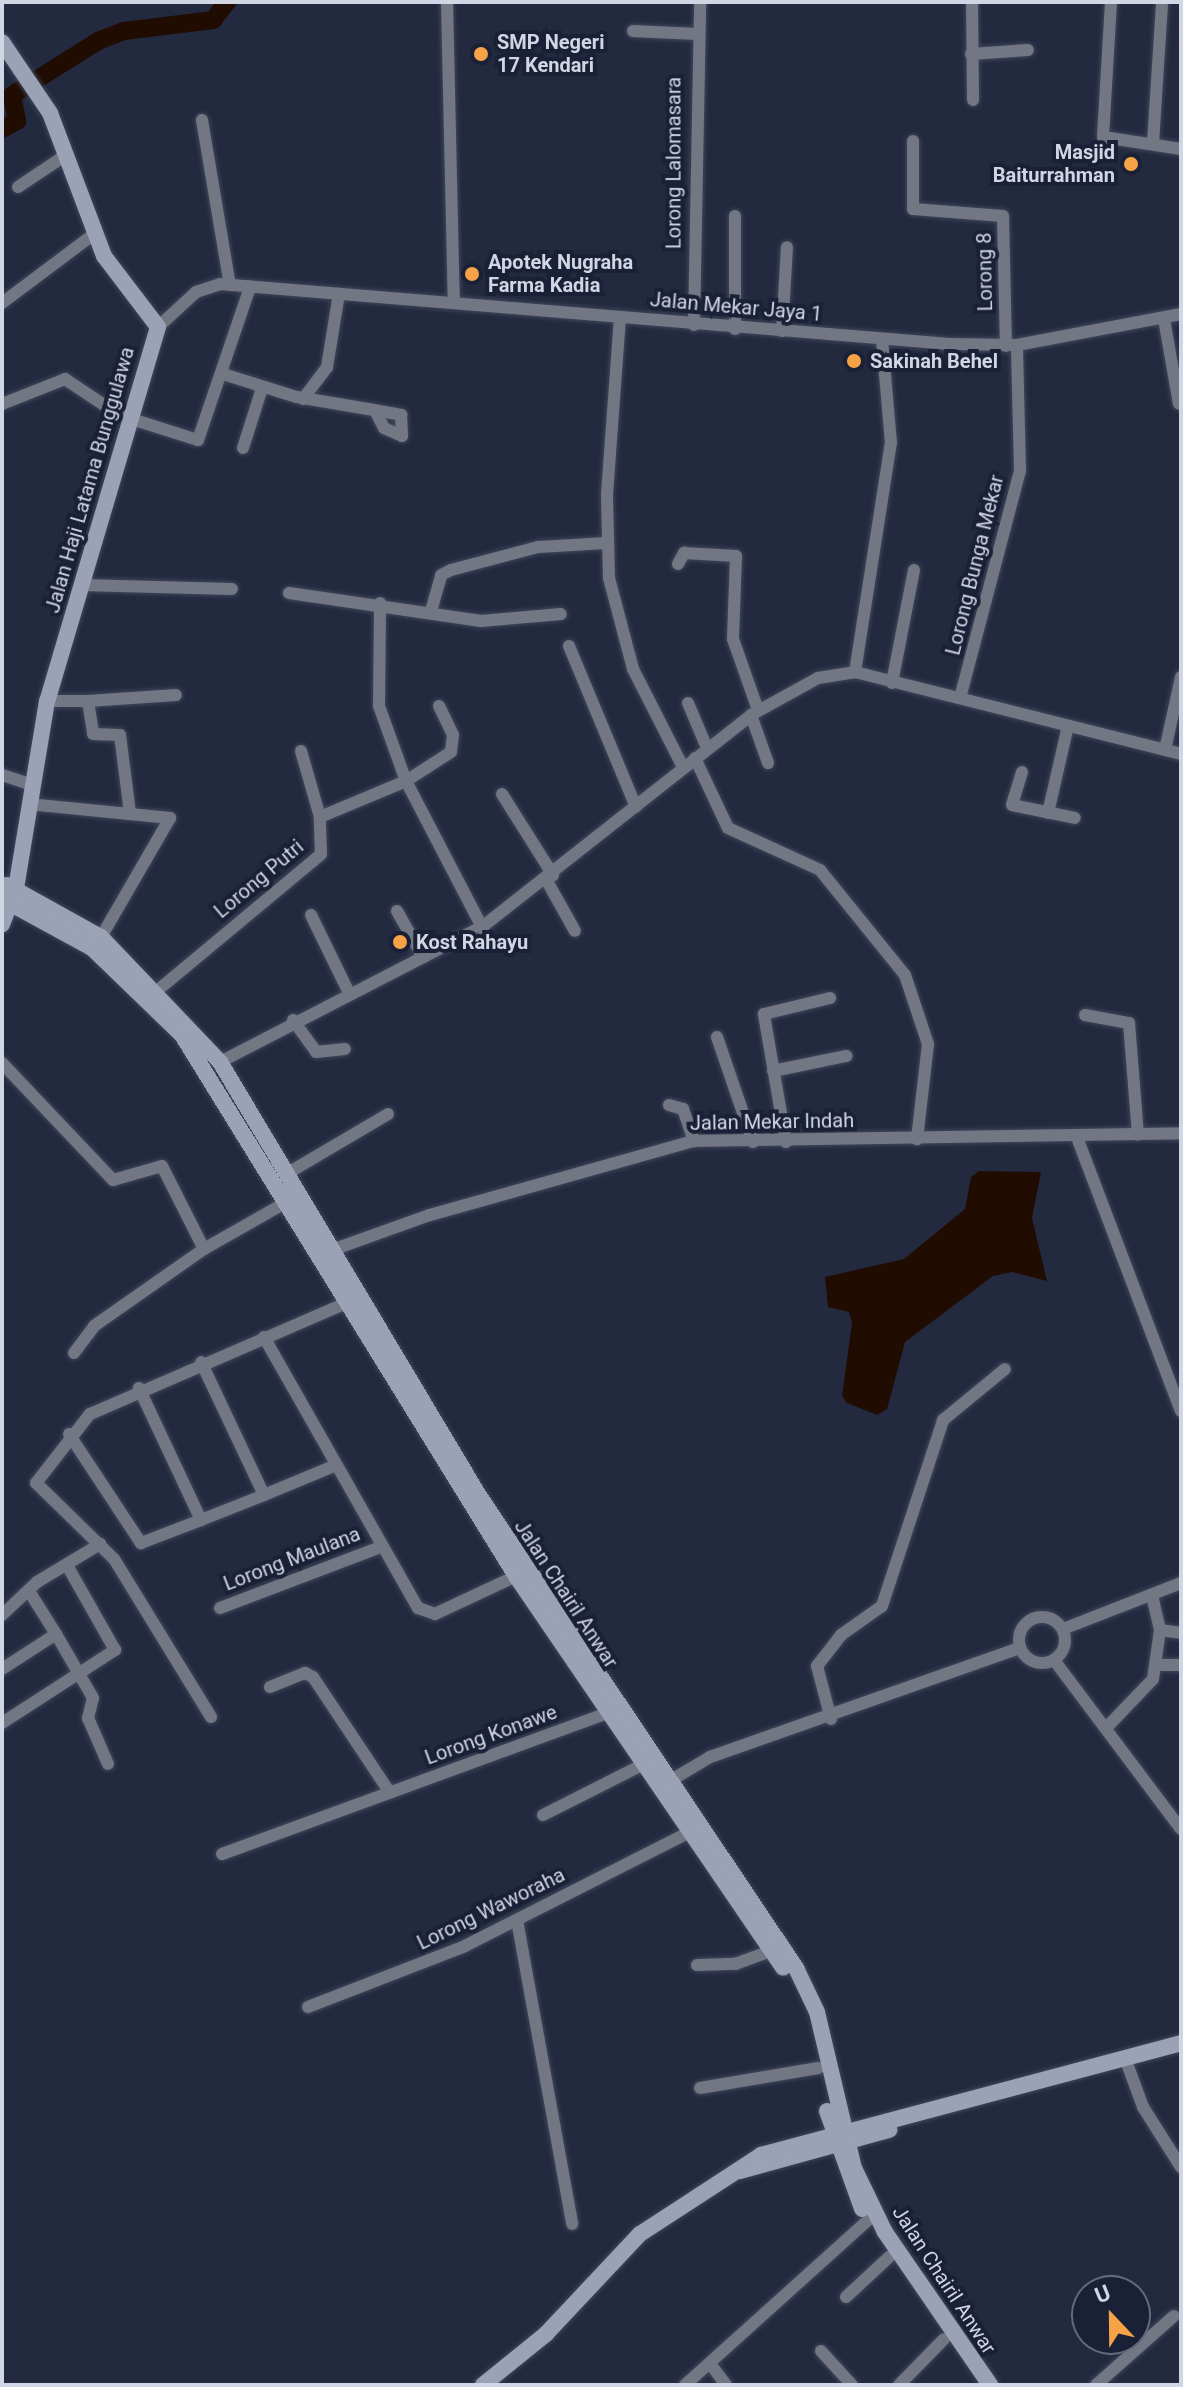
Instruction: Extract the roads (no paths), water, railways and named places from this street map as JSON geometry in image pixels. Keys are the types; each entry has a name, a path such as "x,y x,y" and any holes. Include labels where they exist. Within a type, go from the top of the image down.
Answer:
{"main road":[{"name":"Jalan Haji Latama Bunggulawa","path":"4,48 33,86 66,155 94,234 127,295 158,327 127,417 47,701 9,890"},
{"path":"2,924 9,890"},
{"name":"Jalan Chairil Anwar","path":"9,890 101,937 158,990 220,1062 288,1173 332,1250 384,1353 516,1576 640,1766 662,1786 686,1834 770,1951 803,2005 839,2138 868,2220 944,2339 984,2384"},
{"name":"Jalan Chairil Anwar","path":"9,890 92,948 182,1035 344,1304 384,1353 662,1786 808,1990 839,2138 885,2232 984,2384"},
{"path":"483,2385 546,2334 640,2234 740,2171 1003,2089 1181,2043"}],"street":[{"path":"447,2 454,303"},
{"name":"Lorong Lalomasara","path":"694,325 697,34 700,2"},
{"path":"972,2 973,100"},
{"path":"1111,2 1103,137 1181,149"},
{"path":"1153,143 1162,2"},
{"path":"633,31 697,34"},
{"path":"971,54 1028,50"},
{"path":"202,120 230,285"},
{"name":"Lorong 8","path":"913,141 913,209 1002,214 1011,345"},
{"path":"18,187 66,155"},
{"path":"735,216 735,329"},
{"path":"2,303 94,234"},
{"path":"782,331 787,247"},
{"name":"Jalan Mekar Jaya 1","path":"158,327 196,292 230,285 735,329 882,340 1011,345 1181,314"},
{"path":"2,404 65,379 127,417 198,440 223,374 250,287"},
{"path":"303,399 327,367 339,294"},
{"path":"620,317 606,543 633,669 683,767"},
{"path":"1164,319 1179,404"},
{"path":"855,672 891,443 882,340"},
{"name":"Lorong Bunga Mekar","path":"960,698 1020,471 1011,345"},
{"path":"223,374 303,399 375,410"},
{"path":"243,448 262,388"},
{"path":"431,611 441,575 451,570 538,547 606,543"},
{"path":"678,564 684,553 736,556 733,639 768,763"},
{"path":"892,683 914,570"},
{"path":"81,585 232,589"},
{"path":"289,593 380,603 481,621 561,614"},
{"path":"380,603 379,706 406,781 482,927"},
{"path":"569,646 636,807"},
{"path":"220,1062 293,1020 482,927 550,878 707,748 754,713 809,681 855,672 1181,754"},
{"path":"1165,750 1181,677"},
{"path":"47,701 176,695"},
{"path":"88,701 93,734 123,739 130,813"},
{"path":"688,703 707,748"},
{"path":"301,751 320,817 406,781 451,752 453,735 439,706"},
{"path":"1048,813 1068,726"},
{"path":"695,758 728,828 820,870 905,975 928,1044 917,1139"},
{"path":"1022,772 1012,805 1075,818"},
{"path":"2,775 30,784"},
{"path":"502,794 550,878 575,931"},
{"path":"28,804 171,820 101,937"},
{"name":"Lorong Putri","path":"158,990 321,854 320,817"},
{"path":"397,911 423,957"},
{"path":"311,915 349,993"},
{"path":"786,1142 764,1014 830,998"},
{"path":"1085,1015 1129,1023 1138,1135"},
{"path":"293,1020 316,1052 345,1049"},
{"path":"717,1037 753,1142"},
{"path":"773,1071 846,1056"},
{"path":"2,1063 113,1180 162,1166 204,1249"},
{"path":"669,1105 683,1109 694,1141"},
{"path":"288,1173 388,1114"},
{"name":"Jalan Mekar Indah","path":"332,1250 430,1215 694,1141 1078,1140 1181,1133"},
{"path":"1078,1140 1181,1411"},
{"path":"74,1353 94,1326 204,1249 285,1203"},
{"path":"211,1717 100,1544 36,1483 69,1434 139,1388 344,1304"},
{"path":"264,1337 378,1548 426,1615 516,1576"},
{"path":"201,1362 264,1495"},
{"path":"831,1719 817,1666 841,1635 882,1606 943,1420 1005,1369"},
{"path":"139,1388 201,1520"},
{"path":"69,1434 141,1543 334,1466"},
{"path":"2,1615 29,1591 100,1544"},
{"name":"Lorong Maulana","path":"220,1608 378,1548"},
{"path":"2,1723 115,1648 67,1565"},
{"path":"1063,1629 1181,1583"},
{"path":"29,1591 80,1671 93,1698 89,1723 108,1764"},
{"path":"1107,1727 1142,1698 1157,1665 1160,1630 1152,1595"},
{"path":"1033,1618 1056,1620 1063,1629 1065,1647 1054,1660 1038,1663 1020,1648 1020,1630 1033,1618"},
{"path":"1160,1630 1181,1633"},
{"path":"2,1669 56,1634"},
{"path":"662,1786 710,1757 831,1719 1020,1648"},
{"path":"1054,1660 1181,1829"},
{"path":"1157,1665 1181,1665"},
{"path":"270,1687 305,1673 313,1677 390,1793"},
{"name":"Lorong Konawe","path":"222,1854 605,1714"},
{"path":"543,1815 640,1766"},
{"name":"Lorong Waworaha","path":"308,2007 517,1920 686,1834"},
{"path":"517,1920 572,2224"},
{"path":"697,1965 735,1964 770,1951"},
{"path":"1125,2058 1143,2107 1181,2167"},
{"path":"700,2088 818,2068"},
{"path":"685,2385 711,2365 868,2220"},
{"path":"846,2297 889,2257"},
{"path":"1096,2385 1174,2316"},
{"path":"899,2385 944,2339"},
{"path":"821,2351 852,2385"},
{"path":"711,2365 726,2385"}],"waterway":[{"path":"2,129 17,121 12,95 98,41 124,31 213,20 227,2"}],"place":[{"name":"SMP Negeri 17 Kendari","path":"481,54"},
{"name":"Masjid Baiturrahman","path":"1131,164"},
{"name":"Apotek Nugraha Farma Kadia","path":"472,274"},
{"name":"Sakinah Behel","path":"854,361"},
{"name":"Kost Rahayu","path":"400,942"}]}
